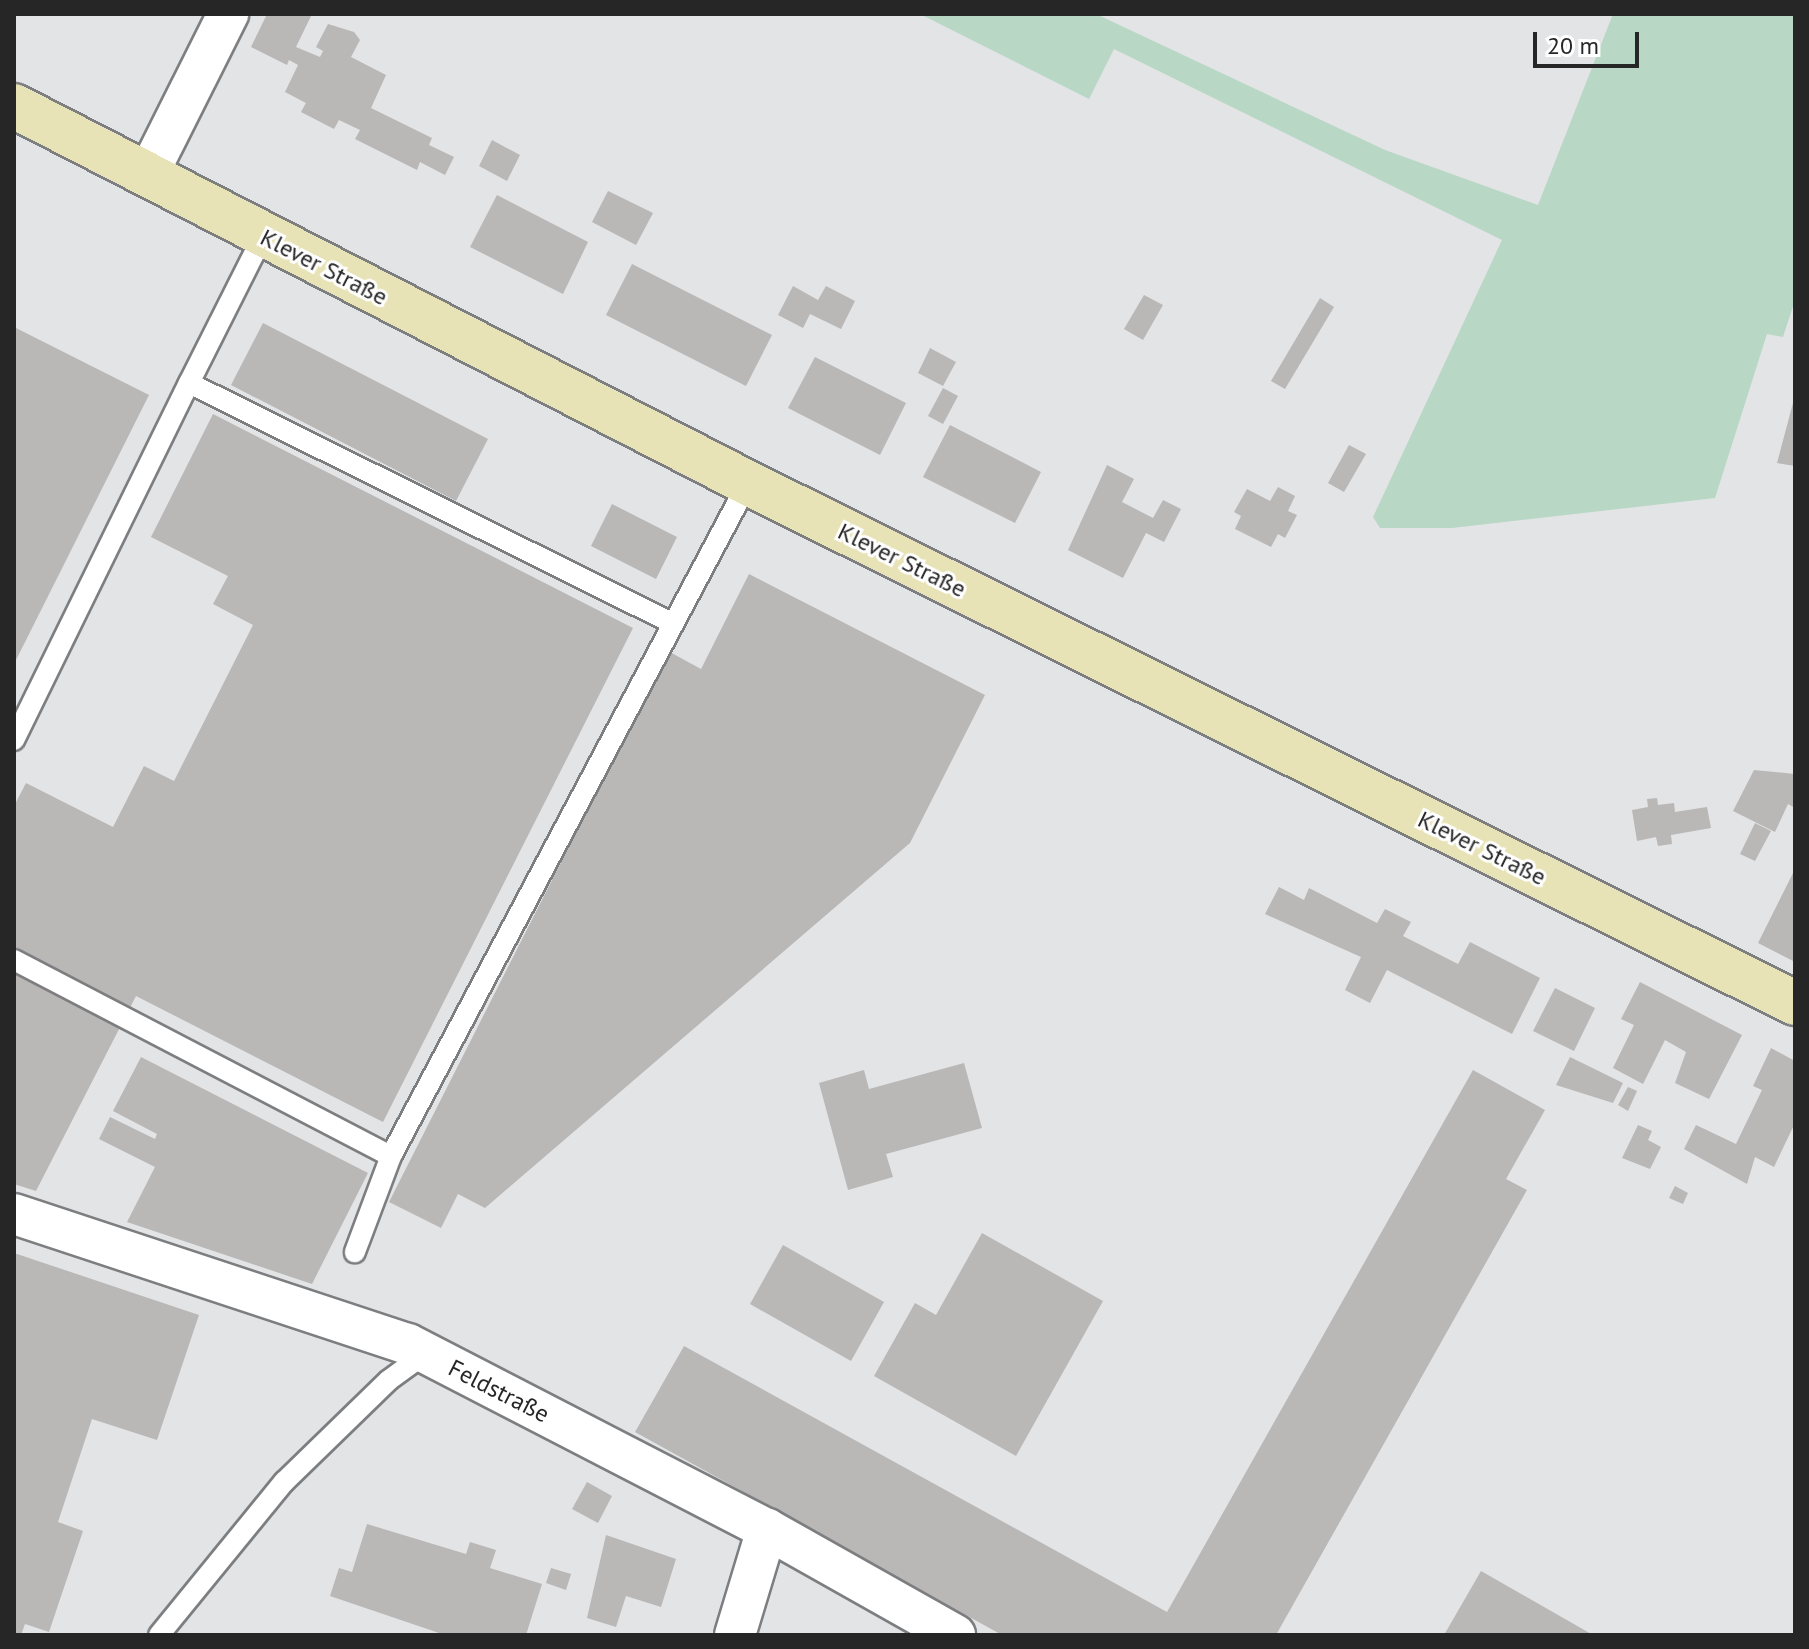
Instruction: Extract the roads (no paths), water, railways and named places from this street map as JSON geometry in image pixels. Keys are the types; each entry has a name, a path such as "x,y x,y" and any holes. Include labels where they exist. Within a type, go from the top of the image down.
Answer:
{"street":[{"path":"148,174 228,14"},
{"name":"Klever Straße","path":"14,106 748,483 1795,1003"},
{"name":"Feldstraße","path":"14,1214 426,1353 767,1529 955,1635"},
{"path":"735,1635 767,1529"}],"lane":[{"path":"14,740 263,236"},
{"path":"189,383 670,622"},
{"path":"355,1252 391,1156 670,622 748,483"},
{"path":"14,960 391,1156"},
{"path":"159,1635 284,1482 389,1380 426,1353"}]}
